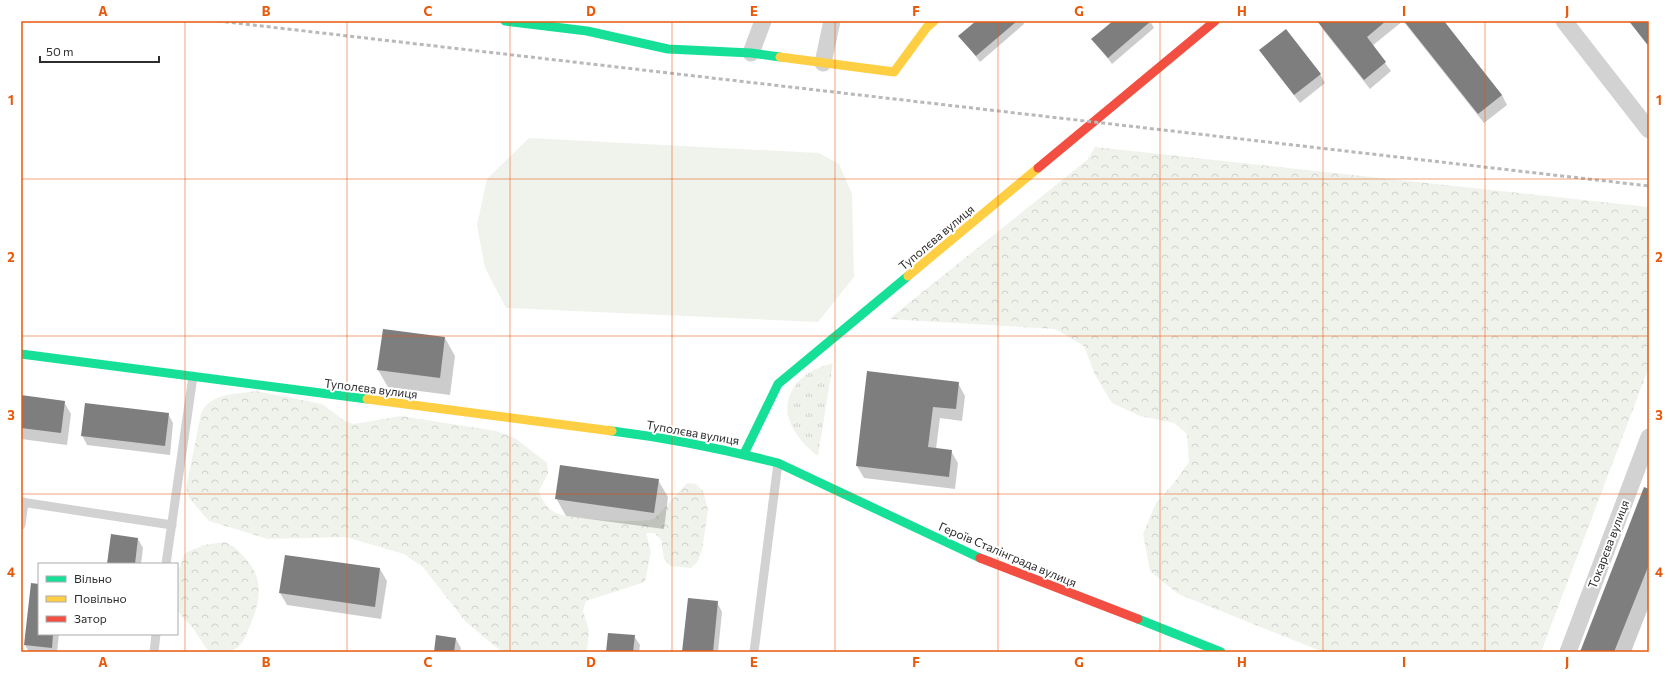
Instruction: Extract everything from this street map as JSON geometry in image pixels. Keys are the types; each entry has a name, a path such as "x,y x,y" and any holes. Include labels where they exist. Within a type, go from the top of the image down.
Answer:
{"main road":[{"path":"505,21 589,26 668,49 751,54 894,72 927,27 934,21"},
{"name":"Туполєва вулиця","path":"21,354 659,437 744,454 778,384 1215,21"},
{"name":"Героїв Сталінграда вулиця","path":"744,454 778,463 980,558 1221,652"}],"street":[{"path":"751,54 762,21"},
{"path":"824,63 832,21"},
{"path":"1564,21 1649,130"},
{"name":"Токарєва вулиця","path":"1568,652 1649,437"}],"lane":[{"path":"166,563 193,376"},
{"path":"754,652 778,463"},
{"path":"21,525 23,502 172,525"},
{"path":"154,652 156,635"}],"green space":[{"path":"529,138 819,153 839,164 852,194 854,277 818,322 506,308 485,268 477,225 487,179"},
{"path":"1095,147 1649,207 1649,367 1541,652 1323,652 1178,594 1150,571 1143,534 1156,503 1173,484 1189,462 1187,434 1174,423 1140,416 1112,403 1095,375 1084,346 1055,329 889,319 1087,160"},
{"path":"833,363 818,456 800,439 794,430 789,420 787,409 793,388 805,375"},
{"path":"256,391 322,404 345,421 354,424 401,416 496,431 515,438 547,463 548,473 539,491 548,508 565,516 622,521 653,519 687,483 696,484 703,491 708,510 702,550 698,561 691,568 671,566 664,559 661,540 655,533 646,533 651,552 645,582 586,601 583,611 589,630 587,652 502,652 465,621 423,567 404,554 346,537 268,539 209,521 189,498 186,488 201,414 210,402 217,398 232,394"},
{"path":"224,542 231,545 236,548 245,558 256,574 259,591 256,608 250,626 241,644 235,649 229,651 209,652 192,627 178,612 178,570 185,553 204,545"}],"building":[{"path":"976,21 1017,21 976,56 958,36"},
{"path":"1113,21 1151,21 1108,58 1091,39"},
{"path":"1317,21 1386,21 1367,37 1386,62 1364,80"},
{"path":"1404,21 1444,21 1502,95 1478,114"},
{"path":"1629,21 1649,21 1649,43 1647,44"},
{"path":"1286,29 1321,74 1294,95 1259,50"},
{"path":"383,329 445,337 440,378 377,370"},
{"path":"867,371 959,382 956,409 933,407 928,447 952,450 949,477 856,466"},
{"path":"21,395 65,401 61,433 21,428"},
{"path":"85,403 169,413 165,446 81,436"},
{"path":"560,465 659,479 654,513 555,499"},
{"path":"1644,487 1649,489 1649,564 1646,572 1614,652 1580,652"},
{"path":"111,534 138,538 135,563 107,563"},
{"path":"285,555 380,568 375,607 279,593"},
{"path":"31,583 38,584 38,635 53,635 52,648 24,645"},
{"path":"688,598 718,601 713,652 682,652"},
{"path":"608,633 635,635 633,652 606,652"},
{"path":"436,635 456,638 454,652 434,652"}],"railway":[{"path":"218,21 1649,186"}],"traffic: fast":[{"path":"505,21 587,31 668,49 751,53 780,57"},
{"path":"744,454 778,384 908,276"},
{"path":"21,354 367,399"},
{"path":"612,431 695,444 778,463 980,558"},
{"path":"1138,619 1221,652"}],"traffic: slow":[{"path":"780,57 894,72 927,27 934,21"},
{"path":"908,276 1038,168"},
{"path":"367,399 612,431"}],"traffic: jam":[{"path":"1038,168 1215,21"},
{"path":"980,558 1138,619"}]}
